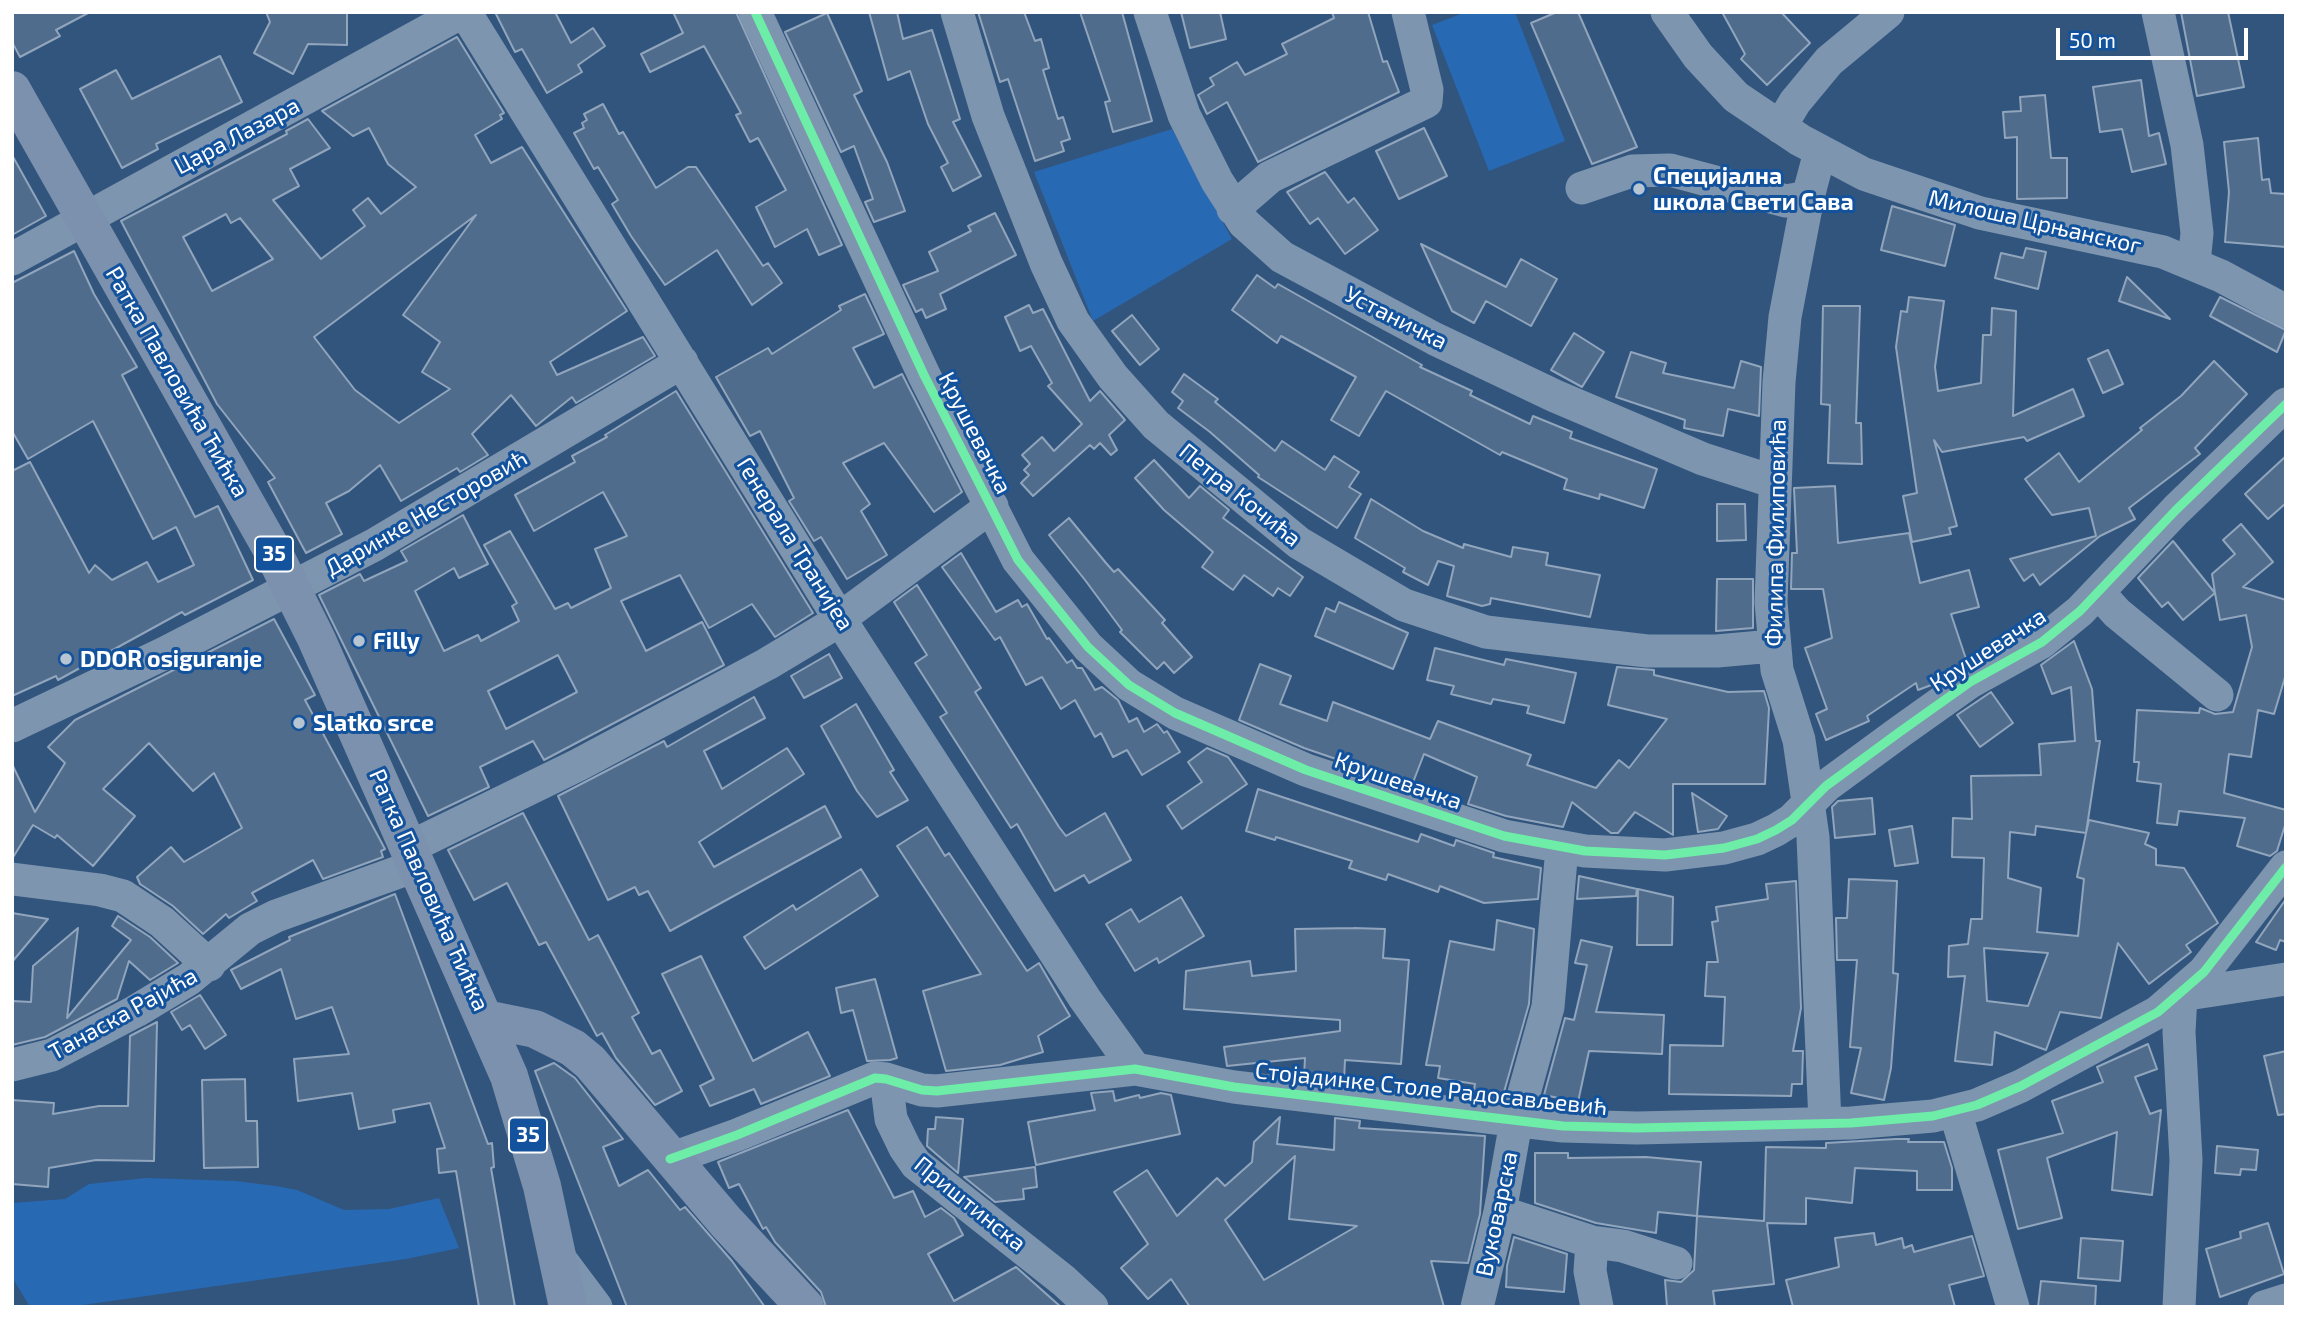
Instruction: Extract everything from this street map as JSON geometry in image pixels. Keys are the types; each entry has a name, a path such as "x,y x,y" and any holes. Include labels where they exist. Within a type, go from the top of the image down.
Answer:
{"main road":[{"name":"Ратка Павловића Ћићка","path":"12,90 292,589 414,856 486,1019 526,1130 568,1307"},
{"path":"486,1019 535,1029 573,1048 625,1101 670,1158 805,1307"}],"street":[{"name":"Цара Лазара","path":"12,258 464,12"},
{"name":"Генерала Транијеа","path":"464,12 839,618 1085,999 1135,1069"},
{"name":"Крушевачка","path":"755,12 923,375 1018,561 1097,656 1147,698 1175,713 1306,770 1504,836 1562,848 1665,855 1724,848 1757,839 1776,830 1792,820 1826,786 1970,682 2042,642 2099,593 2176,510 2286,404"},
{"name":"Петра Кочића","path":"957,12 988,116 1046,263 1073,321 1113,377 1156,425 1299,543 1382,594 1427,615 1486,632 1647,651 1731,650 1773,646"},
{"name":"Устаничка","path":"1150,12 1184,115 1234,209 1256,237 1282,257 1435,339 1555,396 1658,441 1730,469 1774,482"},
{"path":"1234,209 1270,177 1426,102 1427,90 1408,12"},
{"name":"Милоша Црњанског","path":"1667,12 1719,80 1746,104 1821,152 1864,174 1958,207 2143,247 2194,263 2286,311"},
{"path":"1780,127 1795,102 1829,61 1888,12"},
{"path":"2158,12 2190,172 2197,233 2194,263"},
{"name":"Филипа Филиповића","path":"1821,152 1808,197 1785,317 1774,482 1771,602 1777,670 1799,740 1810,803 1822,996 1825,1123"},
{"path":"1582,188 1632,171 1670,170 1786,201 1808,197"},
{"name":"Даринке Несторовић","path":"12,726 292,589 520,460 682,362"},
{"name":"Танаска Рајића","path":"12,1065 38,1061 73,1045 136,1011 209,965 250,929 414,856 767,664 839,618 992,506"},
{"path":"2099,593 2117,613 2217,695"},
{"name":"Вуковарска","path":"1477,1307 1500,1212 1516,1122 1548,1007 1562,848"},
{"name":"Стојадинке Столе Радосављевић","path":"670,1158 737,1135 866,1081 886,1079 922,1090 937,1091 1135,1069 1196,1082 1516,1122 1599,1128 1880,1122 1955,1111 1992,1099 2050,1072 2158,1012 2181,995 2204,972 2286,867"},
{"path":"12,879 100,890 123,896 162,922 209,965"},
{"path":"2179,1307 2186,1160 2179,1032 2181,995 2286,979"},
{"name":"Приштинска","path":"886,1079 891,1119 905,1149 916,1164 1064,1281 1092,1307"},
{"path":"1955,1111 2013,1307"},
{"path":"1500,1212 1592,1242 1623,1246 1676,1263"},
{"path":"1592,1242 1590,1271 1597,1307"},
{"path":"557,1255 596,1307"},
{"path":"2264,1307 2286,1300"}],"shaded area":[{"path":"1466,12 1515,12 1565,141 1489,171 1432,25"},
{"path":"1172,129 1232,239 1093,321 1034,172"},
{"path":"146,1178 235,1181 276,1186 297,1190 344,1210 389,1209 439,1198 459,1248 406,1259 76,1306 30,1307 12,1277 12,1203 65,1199 89,1184"}],"building":[{"path":"12,12 90,12 56,30 60,36 20,57 12,42"},
{"path":"266,12 347,12 347,45 308,44 293,74 254,53 270,22"},
{"path":"495,12 555,12 571,43 593,28 605,46 578,65 582,72 547,93 522,49 515,52"},
{"path":"673,12 736,12 842,245 819,255 807,229 775,247 756,207 786,190 758,138 750,142 736,115 741,113 704,46 650,72 641,54 683,33"},
{"path":"869,12 897,12 903,39 932,30 960,119 953,122 981,176 953,191 941,167 948,163 928,124 910,71 888,80"},
{"path":"978,12 1024,12 1035,41 1041,39 1049,68 1043,70 1058,119 1063,117 1070,139 1061,142 1064,151 1035,161 1008,79 1000,82"},
{"path":"1080,12 1122,12 1152,121 1113,132 1105,102 1110,101"},
{"path":"1181,12 1220,12 1226,39 1190,48"},
{"path":"1332,12 1368,12 1383,62 1387,61 1399,92 1258,162 1227,102 1207,114 1198,95 1214,85 1210,78 1237,62 1245,75 1287,54 1282,44 1334,18"},
{"path":"1557,12 1578,12 1637,147 1592,164 1531,23"},
{"path":"1722,12 1781,12 1810,43 1767,85 1741,59 1745,54"},
{"path":"2181,12 2228,12 2244,87 2197,96"},
{"path":"827,13 862,91 854,95 887,162 905,211 874,222 865,202 873,199 854,146 841,152 785,32"},
{"path":"457,37 504,113 500,115 502,119 475,135 491,163 522,147 627,311 550,362 557,375 643,337 655,356 576,403 572,397 536,426 511,395 472,434 488,455 460,472 457,468 401,501 380,465 349,491 326,503 342,534 306,553 268,482 275,478 217,404 121,221 287,134 286,131 308,119 330,148 290,169 299,186 273,200 321,259 365,226 353,210 368,198 381,214 416,187 388,164 369,128 353,136 322,111","holes":["226,214 231,223 240,218 273,259 212,291 183,237","476,215 403,315 440,342 422,372 450,389 399,423 355,390 314,337"]},
{"path":"220,56 242,102 156,144 158,149 122,168 80,89 116,70 132,99"},
{"path":"2141,80 2149,136 2159,133 2166,164 2132,172 2122,129 2100,132 2093,87"},
{"path":"2045,95 2051,158 2067,158 2067,198 2017,199 2017,137 2005,138 2003,112 2021,111 2020,97"},
{"path":"603,104 619,134 623,132 656,188 688,167 696,167 763,266 768,263 782,283 752,305 717,250 665,285 631,236 612,204 618,200 598,167 594,169 574,133 584,128 582,123 587,120 584,114"},
{"path":"1424,128 1447,176 1399,199 1376,151"},
{"path":"2258,138 2262,180 2269,179 2271,193 2286,194 2286,247 2225,242 2229,192 2224,142"},
{"path":"12,155 46,216 12,235"},
{"path":"1325,172 1348,203 1354,198 1378,230 1345,254 1318,218 1310,224 1287,192"},
{"path":"1892,206 1955,225 1945,266 1881,250"},
{"path":"995,213 1016,255 940,294 946,309 926,318 922,309 916,312 903,285 938,271 929,252 971,231 968,226"},
{"path":"1421,244 1506,287 1521,259 1557,279 1531,326 1486,301 1474,323 1452,311"},
{"path":"2026,248 2046,252 2038,289 1995,278 2001,253 2023,258"},
{"path":"74,251 94,294 137,367 122,375 195,517 218,506 253,580 185,615 182,612 58,680 56,676 12,696 12,471 30,462 89,573 95,565 112,580 147,562 158,582 194,565 176,527 153,539 93,421 28,459 12,431 12,283"},
{"path":"1257,275 1275,288 1278,284 1422,365 1420,367 1472,391 1470,395 1530,424 1533,416 1572,432 1570,438 1657,469 1644,508 1600,494 1599,499 1564,489 1567,479 1502,452 1500,455 1386,391 1359,436 1331,420 1356,377 1281,336 1277,343 1232,310"},
{"path":"2127,277 2170,319 2119,301"},
{"path":"865,294 884,334 853,348 874,388 902,374 962,492 934,512 884,443 843,463 870,504 861,511 887,555 847,579 821,537 814,541 789,501 794,498 760,431 750,436 716,377 768,348 772,354 841,310 839,306"},
{"path":"1909,297 1944,301 1935,367 1938,391 1981,383 1983,335 1991,335 1992,308 2016,311 2013,416 2073,389 2084,416 2027,441 2024,437 1942,452 1934,440 1957,526 1949,528 1951,534 1912,542 1903,496 1917,493 1896,347 1901,311 1907,312"},
{"path":"2220,297 2286,330 2277,352 2210,316"},
{"path":"1029,305 1033,313 1043,309 1090,401 1100,391 1125,420 1109,435 1117,450 1111,455 1100,443 1094,449 1090,445 1033,496 1021,483 1029,475 1024,470 1030,464 1022,455 1042,437 1054,451 1082,424 1048,386 1052,383 1031,346 1020,351 1005,317"},
{"path":"1823,306 1860,306 1856,423 1861,423 1862,464 1828,463 1830,405 1821,404"},
{"path":"1132,315 1159,349 1140,365 1112,331"},
{"path":"1574,333 1604,352 1582,387 1551,370"},
{"path":"2108,350 2123,384 2103,393 2088,359"},
{"path":"1631,352 1666,363 1663,373 1734,388 1741,361 1761,367 1759,416 1728,409 1723,436 1684,428 1685,420 1616,397"},
{"path":"2214,361 2247,394 2195,448 2200,454 2129,508 2135,519 2100,536 2040,585 2033,574 2024,581 2010,559 2096,536 2089,508 2052,515 2025,479 2059,453 2079,482 2181,396"},
{"path":"1184,374 1218,399 1215,402 1275,451 1282,441 1325,470 1334,456 1359,472 1349,487 1361,494 1337,528 1258,477 1259,475 1210,432 1178,408 1183,401 1172,392"},
{"path":"676,391 813,613 775,637 752,604 709,628 680,575 621,601 646,651 702,622 724,665 544,760 533,741 480,767 489,787 428,816 319,595 360,574 364,581 407,561 401,551 463,515 488,564 459,578 454,568 415,591 444,651 478,635 481,641 519,621 512,606 517,603 484,545 510,531 555,609 568,603 571,608 611,588 595,549 627,536 603,492 534,531 515,495 575,462 572,456 607,437 605,435","holes":["558,655 577,692 506,729 488,691"]},
{"path":"2286,456 2286,503 2268,519 2245,494"},
{"path":"1154,460 1189,498 1200,486 1229,510 1223,518 1303,577 1290,596 1278,588 1273,596 1244,575 1233,590 1202,567 1213,552 1164,510 1135,478"},
{"path":"1835,486 1838,543 1909,533 1920,583 1969,570 1979,607 1951,614 1967,662 1934,684 1918,690 1916,683 1867,716 1869,721 1826,740 1816,714 1827,709 1805,648 1832,638 1823,589 1791,589 1792,553 1797,553 1794,488"},
{"path":"1371,499 1423,531 1463,548 1464,544 1511,557 1513,547 1548,553 1546,565 1600,575 1590,617 1491,598 1490,604 1482,606 1447,596 1454,566 1438,561 1428,585 1403,572 1405,568 1355,538"},
{"path":"1717,504 1745,504 1746,540 1717,541"},
{"path":"1069,518 1114,572 1118,569 1165,620 1162,623 1192,657 1174,673 1164,662 1157,669 1120,632 1122,630 1049,535"},
{"path":"2241,524 2273,562 2243,587 2286,600 2286,674 2274,714 2258,710 2251,757 2229,754 2224,793 2286,810 2286,822 2277,851 2270,856 2237,846 2245,818 2179,811 2177,825 2157,823 2161,784 2137,781 2139,762 2134,762 2137,710 2199,713 2200,708 2215,714 2233,712 2252,647 2246,615 2220,620 2212,574 2235,554 2223,540"},
{"path":"2173,541 2215,593 2183,620 2168,602 2162,607 2138,578"},
{"path":"961,553 996,612 1018,600 1022,607 1027,604 1047,639 1049,638 1067,663 1072,660 1077,668 1082,668 1095,690 1102,687 1118,700 1129,722 1137,718 1144,732 1157,724 1164,733 1167,731 1180,752 1142,775 1127,750 1113,757 1101,733 1095,737 1075,700 1061,709 1042,677 1026,685 1000,637 995,640 942,567"},
{"path":"1717,579 1753,579 1753,628 1716,631"},
{"path":"917,585 981,688 975,692 1066,836 1105,813 1131,860 1089,883 1084,875 1055,891 1017,824 1011,828 940,717 947,713 915,663 927,655 894,602"},
{"path":"1339,602 1408,633 1393,669 1315,636 1326,608 1335,612"},
{"path":"274,619 315,695 305,700 385,849 381,851 383,857 323,879 313,860 252,893 257,901 229,918 226,914 203,934 173,906 140,884 137,877 171,847 184,862 242,828 214,773 193,791 149,743 103,789 135,816 93,866 57,835 55,838 33,825 12,859 12,764 35,812 65,763 48,747 75,720"},
{"path":"2074,641 2092,689 2096,741 2100,741 2086,833 2089,820 2149,833 2145,844 2156,849 2156,865 2184,868 2218,923 2186,945 2191,952 2149,984 2118,943 2101,1018 2060,1012 2046,1050 1995,1032 1992,1065 1955,1061 1965,976 1948,977 1949,946 1968,944 1971,919 1982,919 1984,858 1952,857 1953,818 1972,819 1971,776 2041,775 2039,744 2075,741 2071,687 2052,694 2041,665","holes":["2036,826 2086,833 2077,877 2084,879 2078,936 2037,932 2041,888 2008,878 2010,832 2035,835","1984,948 2048,953 2028,1006 1987,1001"]},
{"path":"1435,648 1504,665 1506,659 1576,673 1564,723 1527,713 1529,706 1493,699 1491,704 1451,694 1454,686 1427,680"},
{"path":"829,654 842,678 804,698 791,676"},
{"path":"1260,664 1291,676 1280,704 1327,721 1333,702 1430,739 1438,721 1531,755 1527,765 1596,788 1619,760 1629,768 1667,719 1608,705 1617,667 1654,670 1654,675 1728,692 1764,691 1769,708 1765,784 1673,784 1673,835 1635,812 1618,833 1611,833 1572,802 1563,827 1506,816 1468,804 1477,777 1424,754 1412,785 1304,748 1239,720"},
{"path":"1991,692 2013,723 1980,747 1957,715"},
{"path":"754,697 765,718 704,751 722,789 787,748 804,774 699,842 714,867 825,806 841,837 670,931 648,891 639,895 635,887 608,900 558,796 664,741 667,747"},
{"path":"856,704 894,770 890,772 908,800 877,817 857,791 821,726"},
{"path":"1207,748 1228,757 1247,784 1182,829 1167,806 1202,782 1188,762"},
{"path":"1258,789 1418,842 1421,834 1454,846 1456,840 1494,853 1493,857 1541,868 1538,899 1484,903 1440,886 1438,892 1388,874 1386,880 1349,868 1352,861 1276,837 1275,840 1246,831"},
{"path":"1692,793 1727,816 1718,829 1698,832"},
{"path":"1872,798 1875,834 1835,838 1832,807 1838,801"},
{"path":"523,813 589,940 598,935 639,1013 632,1017 652,1054 660,1050 682,1091 655,1105 616,1058 602,1033 597,1036 546,942 539,945 507,883 474,900 448,850"},
{"path":"1912,826 1918,863 1895,866 1889,830"},
{"path":"927,827 945,856 949,853 1027,971 1039,963 1070,1016 1038,1036 1043,1052 1000,1065 946,1071 923,991 981,974 897,846"},
{"path":"861,869 878,896 765,969 744,937 793,905 796,910"},
{"path":"1579,876 1637,889 1636,896 1577,899"},
{"path":"1849,879 1897,881 1893,973 1898,974 1891,1068 1884,1100 1851,1093 1861,1048 1850,1047 1857,960 1837,960 1836,918 1847,918"},
{"path":"1796,881 1801,1008 1793,1051 1803,1051 1802,1084 1792,1084 1791,1096 1669,1094 1670,1045 1723,1046 1725,997 1705,996 1707,962 1718,962 1712,922 1718,921 1716,907 1768,899 1766,884"},
{"path":"1638,889 1673,897 1672,945 1637,945"},
{"path":"395,894 488,1144 492,1143 494,1167 491,1168 515,1307 479,1307 456,1171 439,1173 437,1149 445,1148 430,1103 393,1110 395,1122 359,1129 352,1093 298,1101 294,1059 349,1054 332,1007 296,1019 281,969 241,989 231,970 290,940 289,937"},
{"path":"1181,897 1204,936 1159,963 1157,958 1135,971 1106,924 1131,909 1139,922"},
{"path":"2286,899 2286,942 2280,940 2276,950 2256,942"},
{"path":"12,913 48,919 12,962"},
{"path":"118,916 150,937 178,963 150,980 129,961 117,999 45,1037 12,1045 12,1001 31,1002 33,966 78,928 67,1018 131,940 112,926"},
{"path":"1497,920 1534,929 1529,1004 1502,1099 1473,1096 1475,1084 1438,1078 1440,1066 1426,1065 1450,941 1494,950"},
{"path":"1295,929 1385,929 1383,958 1409,960 1401,1064 1345,1060 1344,1081 1304,1076 1305,1058 1227,1066 1224,1047 1340,1031 1340,1020 1184,1009 1186,971 1250,961 1252,976 1296,971"},
{"path":"1581,940 1612,947 1596,1012 1664,1015 1662,1054 1589,1051 1578,1102 1544,1095 1565,1018 1574,1020 1587,965 1575,963"},
{"path":"701,956 753,1061 808,1032 830,1076 761,1104 754,1089 710,1106 700,1086 714,1079 662,974"},
{"path":"875,979 897,1058 867,1061 853,1010 841,1013 836,988"},
{"path":"200,995 226,1035 205,1049 190,1025 182,1030 171,1012"},
{"path":"157,1022 154,1161 96,1160 49,1168 48,1187 12,1184 12,1100 54,1103 53,1114 99,1106 128,1106 130,1036"},
{"path":"2148,1044 2157,1069 2135,1077 2150,1114 2161,1110 2152,1195 2112,1190 2117,1132 2047,1158 2062,1218 2018,1229 1998,1150 2063,1133 2052,1101 2103,1082 2097,1067"},
{"path":"2286,1051 2286,1114 2278,1115 2264,1056"},
{"path":"554,1063 575,1078 623,1139 603,1147 619,1186 648,1170 680,1210 685,1207 732,1261 765,1307 627,1307 535,1071"},
{"path":"245,1079 246,1121 257,1121 258,1167 204,1168 202,1080"},
{"path":"1113,1091 1115,1101 1139,1095 1140,1098 1161,1093 1171,1095 1180,1134 1036,1165 1028,1122 1095,1110 1091,1093"},
{"path":"848,1110 894,1198 913,1191 925,1217 941,1208 954,1218 963,1235 928,1254 954,1301 1016,1267 1061,1307 826,1307 821,1292 775,1242 766,1227 763,1229 739,1184 729,1188 718,1162"},
{"path":"936,1117 963,1119 958,1173 927,1146 928,1129 935,1129"},
{"path":"1280,1117 1277,1144 1334,1150 1335,1118 1360,1121 1359,1128 1485,1136 1480,1214 1468,1263 1431,1261 1444,1307 1190,1307 1171,1279 1148,1299 1121,1268 1148,1244 1114,1192 1147,1170 1177,1216 1217,1178 1225,1186 1252,1162 1254,1142","holes":["1295,1156 1289,1219 1357,1226 1264,1280 1225,1220"]},
{"path":"1909,1139 1908,1142 1944,1142 1952,1168 1952,1190 1917,1190 1917,1171 1855,1168 1852,1203 1806,1198 1806,1224 1767,1223 1774,1284 1713,1291 1715,1307 1667,1307 1665,1280 1681,1282 1694,1270 1697,1216 1764,1221 1766,1147 1826,1148 1826,1143"},
{"path":"2217,1146 2258,1150 2256,1170 2241,1169 2240,1175 2215,1173"},
{"path":"1535,1153 1568,1153 1568,1158 1646,1157 1701,1162 1697,1216 1658,1212 1656,1233 1596,1223 1535,1203"},
{"path":"1035,1167 1037,1187 1023,1189 1024,1199 995,1202 964,1177"},
{"path":"2268,1223 2284,1274 2220,1297 2206,1249 2241,1238 2240,1232"},
{"path":"1874,1233 1876,1245 1902,1238 1904,1248 1912,1245 1914,1252 1972,1236 1984,1276 1949,1285 1955,1307 1793,1307 1786,1280 1839,1267 1835,1238"},
{"path":"1514,1237 1567,1254 1564,1292 1506,1287 1507,1266"},
{"path":"2081,1238 2123,1241 2120,1281 2078,1278"},
{"path":"2041,1281 2096,1286 2095,1307 2038,1307"}],"cycle path":[{"path":"755,12 924,375 1018,560 1088,647 1129,685 1175,713 1306,770 1504,836 1585,851 1665,855 1724,848 1757,839 1776,830 1792,820 1826,786 1901,731 1970,682 2042,642 2080,611 2176,510 2286,404"},
{"path":"670,1159 737,1135 875,1078 937,1091 1135,1069 1234,1087 1563,1126 1637,1128 1851,1123 1933,1116 1977,1105 2021,1086 2158,1012 2204,972 2286,867"}],"place":[{"name":"Специјална школа Свети Сава","path":"1639,189"},
{"name":"Filly","path":"359,641"},
{"name":"DDOR osiguranje","path":"66,659"},
{"name":"Slatko srce","path":"299,723"}]}
